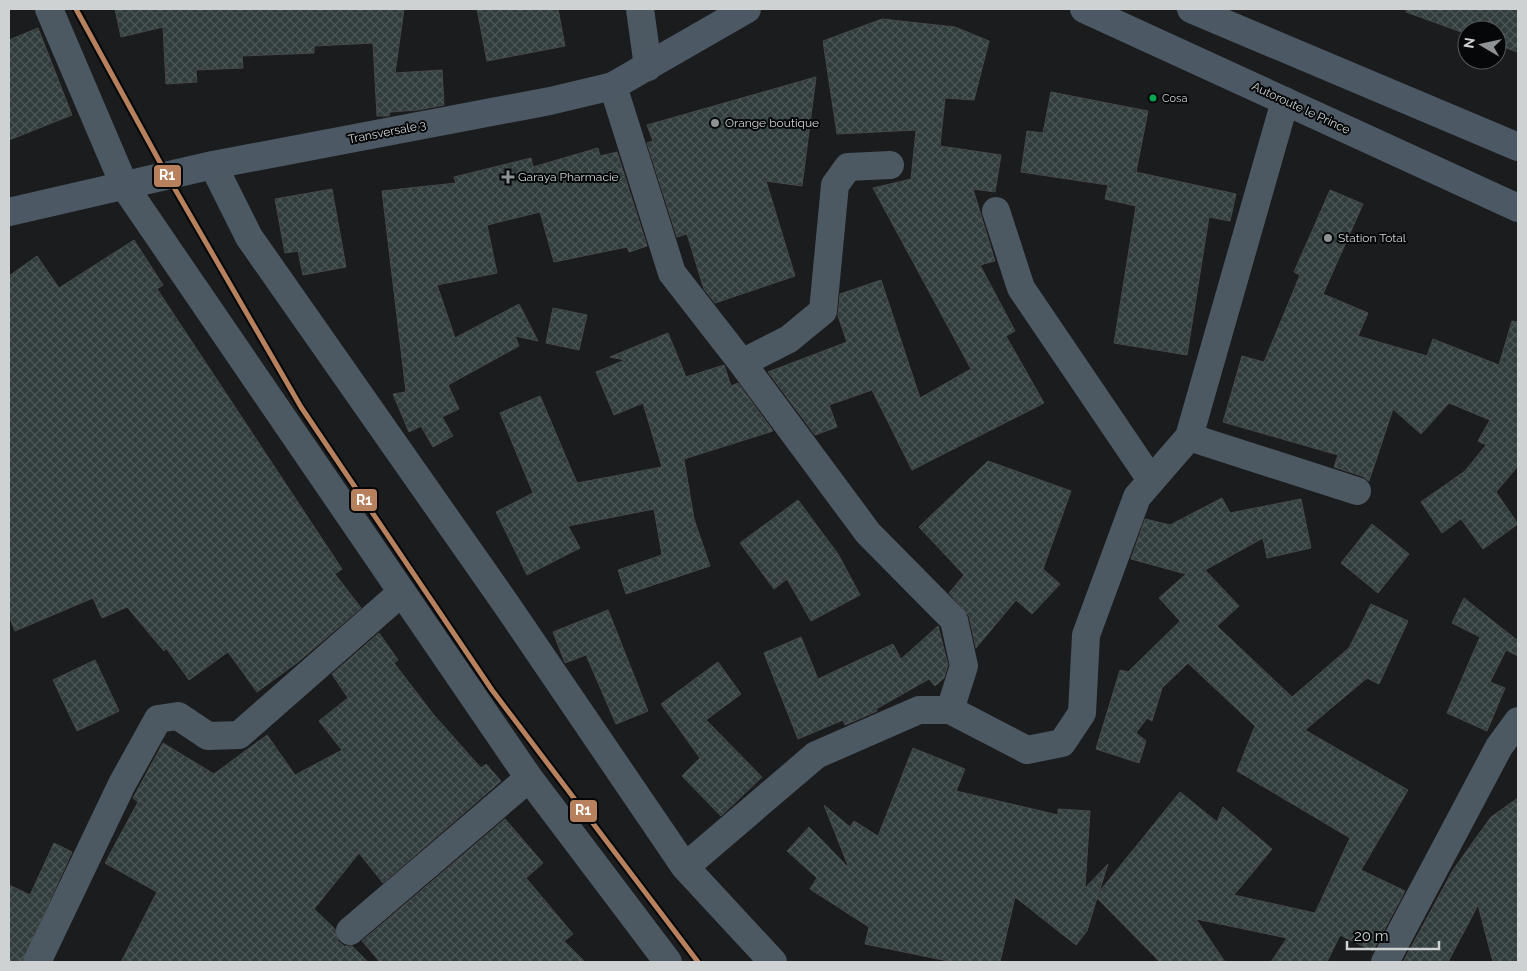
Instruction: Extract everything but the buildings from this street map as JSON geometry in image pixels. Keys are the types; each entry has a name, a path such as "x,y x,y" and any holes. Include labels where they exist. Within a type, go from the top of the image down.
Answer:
{"main road":[{"name":"Transversale 3","path":"9,212 125,187 213,165 550,101 613,86 747,9"},
{"name":"Autoroute le Prince","path":"1084,9 1518,208"},
{"path":"1191,9 1518,147"}],"street":[{"path":"49,9 125,187 529,778 668,962"},
{"path":"640,9 648,67"},
{"path":"613,86 672,273 742,363 868,533 954,620 964,666 950,710"},
{"path":"685,867 816,754 919,710 950,710 1027,750 1062,743 1082,713 1086,635 1137,497 1189,436 1286,101"},
{"path":"213,165 249,237 512,612 685,867 773,962"},
{"path":"742,363 789,339 823,311 835,185 848,167 890,165"},
{"path":"996,211 1021,288 1151,480"},
{"path":"1189,436 1357,492"},
{"path":"37,962 122,784 158,719 178,716 208,736 238,735 402,592"},
{"path":"1385,962 1499,747 1518,721"},
{"path":"350,931 529,778"}],"transit line":[{"name":"R1","path":"76,9 168,177 301,407 492,690 698,962"}],"place":[{"name":"Cosa","path":"1153,98"},
{"name":"Orange boutique","path":"715,123"},
{"name":"Garaya Pharmacie","path":"508,177"},
{"name":"Station Total","path":"1328,238"}]}
